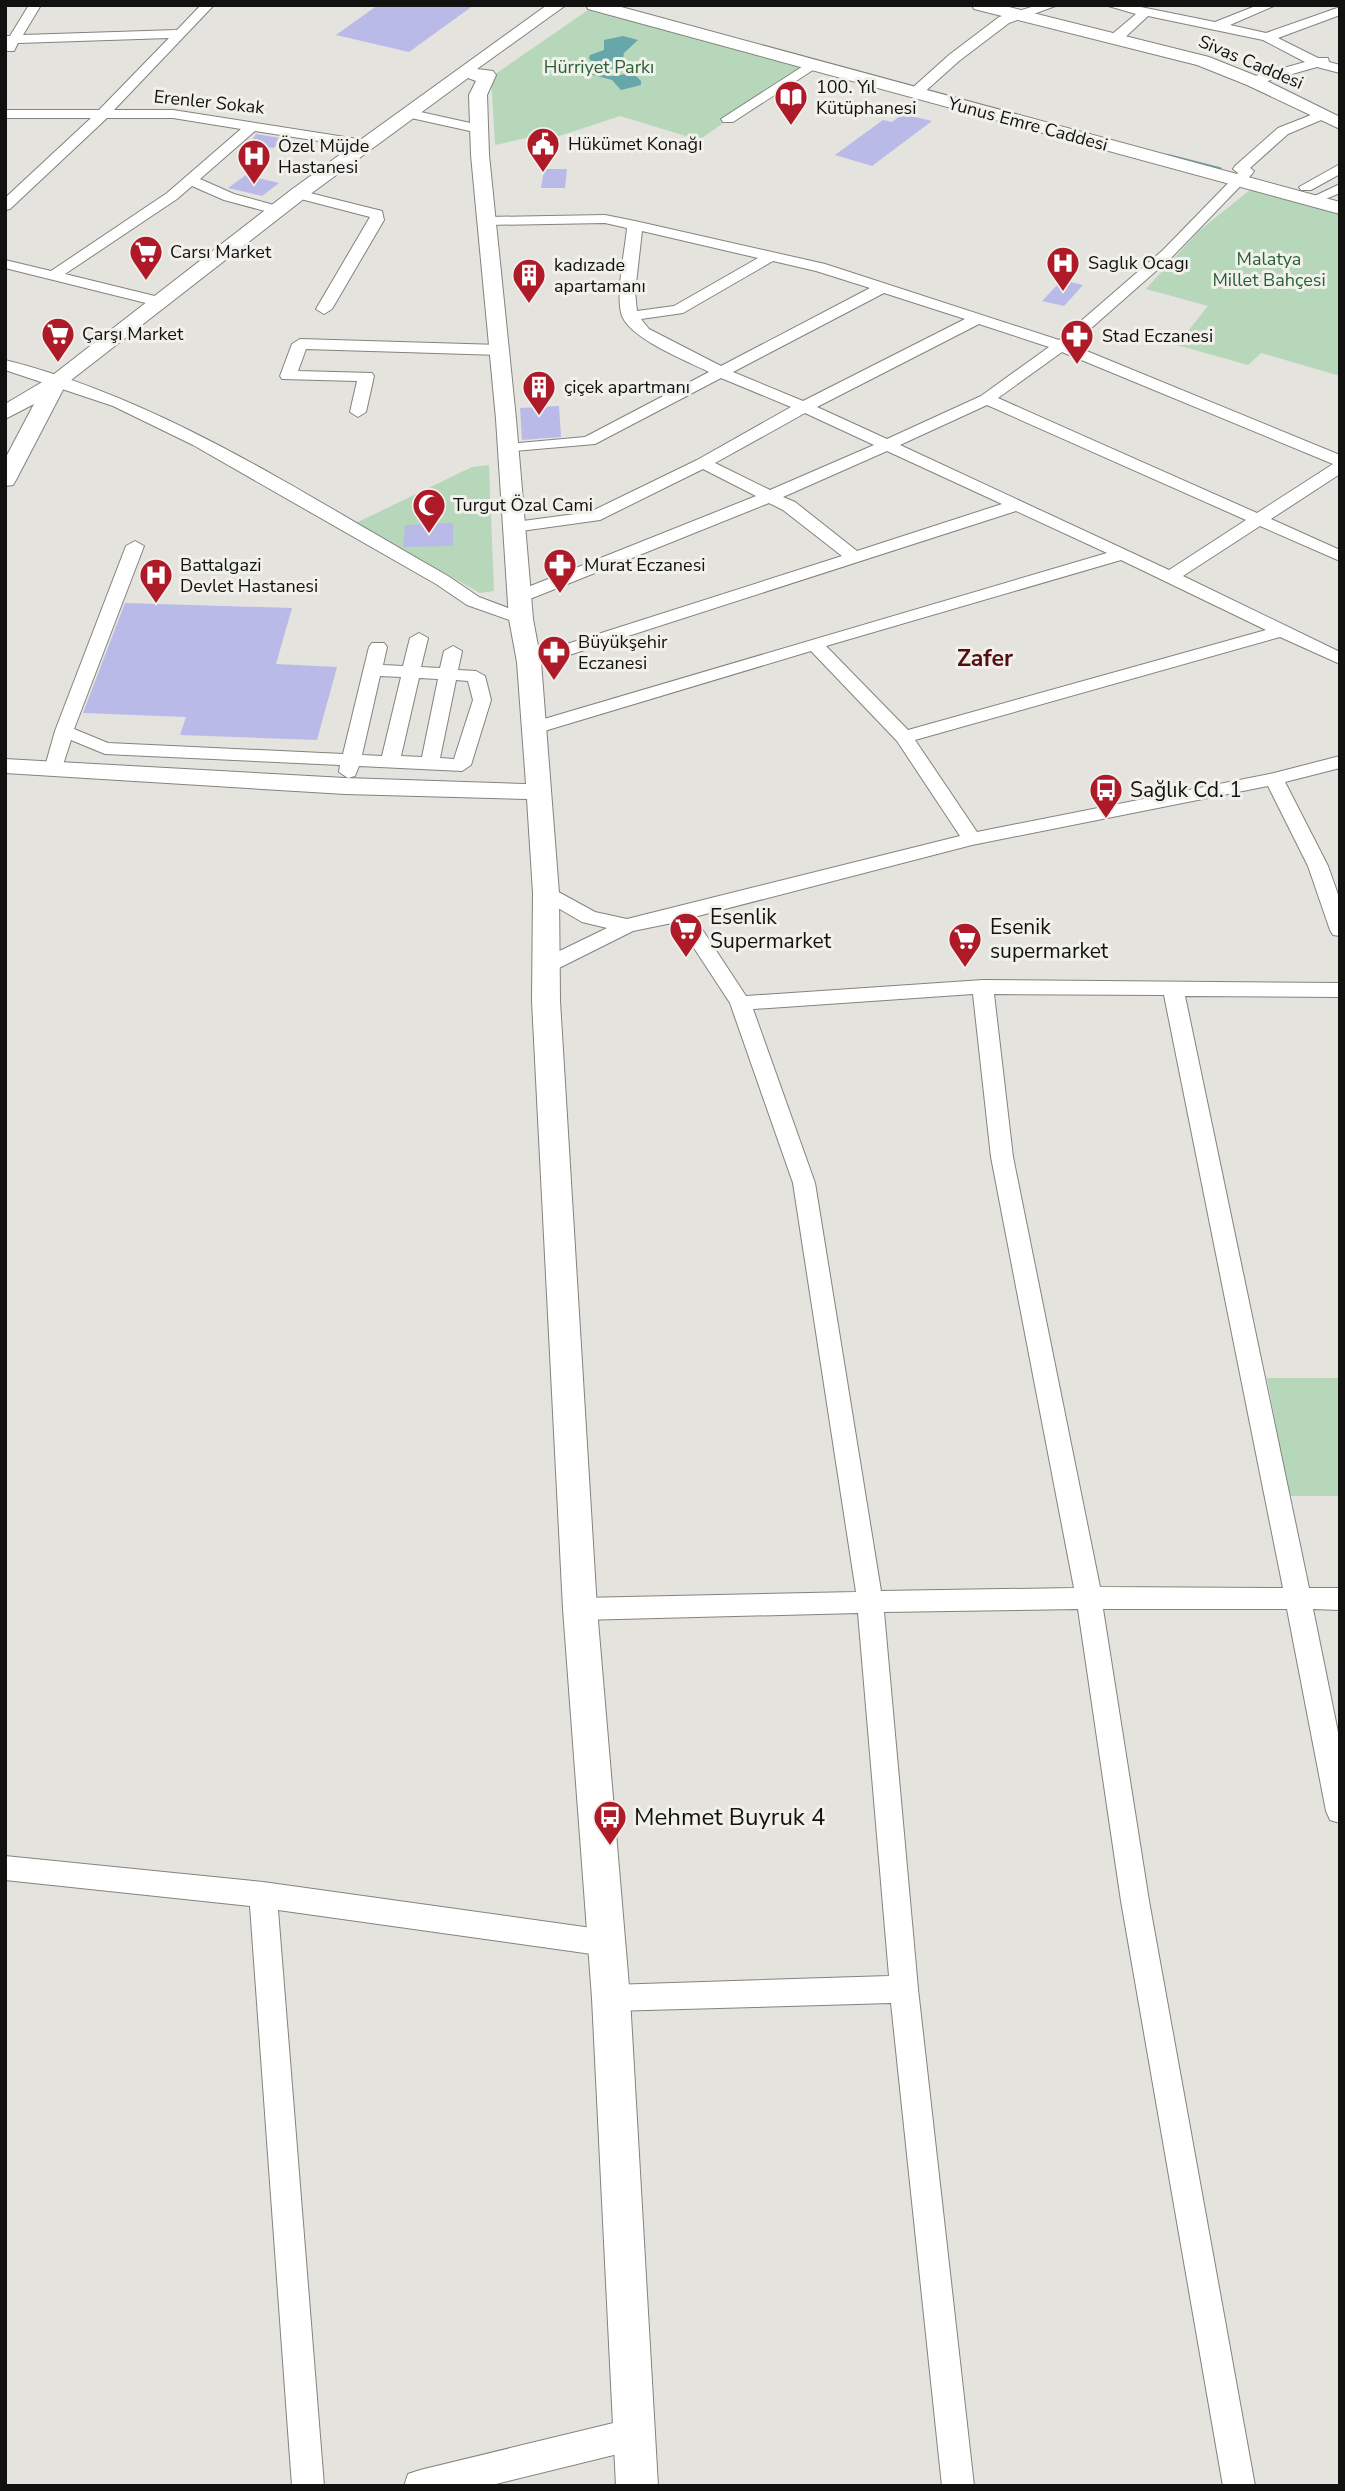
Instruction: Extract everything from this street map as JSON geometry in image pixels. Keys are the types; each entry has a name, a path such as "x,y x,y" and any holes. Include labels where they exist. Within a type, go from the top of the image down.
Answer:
{"main road":[{"name":"Yunus Emre Caddesi","path":"594,5 811,65 921,87"},
{"name":"Yunus Emre Caddesi","path":"624,5 1241,174 1325,193 1340,208"},
{"name":"Sivas Caddesi","path":"980,5 1016,10 1203,61 1253,81 1340,124"},
{"path":"439,90 459,87 480,75 565,9"},
{"path":"5,413 57,382 276,210 439,90 480,75"},
{"path":"480,75 479,129 520,608 529,662 546,893 546,1001 580,1609 611,1998 637,2486"},
{"path":"5,480 57,382"},
{"path":"5,766 345,786 537,792"}],"street":[{"path":"5,54 9,40 35,5"},
{"path":"5,206 103,114 177,34 208,5"},
{"path":"921,87 1016,10 1052,5"},
{"path":"1111,5 1267,37 1317,63 1340,69"},
{"path":"1216,26 1270,5"},
{"path":"1267,37 1340,11"},
{"path":"1115,39 1145,12"},
{"path":"9,40 177,34"},
{"path":"1253,81 1340,56"},
{"path":"727,119 811,65"},
{"path":"407,113 479,129"},
{"name":"Erenler Sokak","path":"5,114 173,114 364,144"},
{"path":"5,365 119,403 200,442 442,580 473,601 520,608 890,446 987,400 1061,346 1168,253 1283,131 1321,115"},
{"path":"53,276 172,196 254,125"},
{"path":"1325,193 1340,168"},
{"path":"190,180 229,197 276,210"},
{"path":"298,194 377,214 377,220 324,309"},
{"path":"488,221 593,219 635,225 820,267 1061,346 1340,461"},
{"path":"635,225 628,292 634,320 644,332 722,373 890,446 1340,659"},
{"path":"634,320 678,310 771,256"},
{"path":"5,264 162,302"},
{"path":"508,449 589,441 882,288"},
{"path":"514,527 594,516 703,463 804,407 975,320"},
{"path":"358,412 366,376 288,376 300,344 500,350"},
{"path":"987,400 1340,556"},
{"path":"703,463 789,506 856,558"},
{"path":"1170,577 1340,467"},
{"path":"529,662 1017,505"},
{"path":"53,770 64,731 135,547"},
{"path":"534,728 1123,554"},
{"path":"904,737 1281,631"},
{"path":"390,762 419,638"},
{"path":"814,644 904,737 972,839"},
{"path":"345,786 378,647"},
{"path":"430,763 453,651"},
{"path":"64,731 105,748 462,765 482,700 476,676 373,670"},
{"path":"546,966 627,926 972,839 1274,779 1340,762"},
{"path":"1274,779 1318,866 1340,930"},
{"path":"546,893 589,917 627,926"},
{"path":"682,914 740,1003 804,1183 870,1602 904,1989 958,2486"},
{"path":"740,1003 983,987 1340,990"},
{"path":"983,987 1002,1157 1044,1381 1089,1598 1135,1901 1239,2486"},
{"path":"1173,990 1340,1811"},
{"path":"580,1609 1089,1598 1340,1600"},
{"path":"5,1868 263,1895 607,1943"},
{"path":"263,1895 308,2486"},
{"path":"611,1998 904,1989"},
{"path":"420,2486 634,2434"}],"green space":[{"name":"Hürriyet Parkı","path":"588,10 805,66 699,140 620,116 547,140 540,135 495,145 491,77"},
{"name":"Malatya Millet Bahçesi","path":"1250,190 1340,213 1340,376 1261,353 1248,365 1177,345 1208,306 1146,289 1200,230"},
{"path":"489,465 494,591 480,593 356,523 472,467"},
{"path":"1267,1378 1340,1378 1340,1496 1289,1496"}],"water":[{"path":"623,36 638,40 624,53 622,64 604,73 612,76 633,73 641,81 641,85 621,90 612,80 586,73 594,66 590,55 604,50 604,40"}],"building":[{"path":"378,5 474,5 409,52 336,35"},
{"path":"903,114 932,121 872,166 835,155 883,120 892,122"},
{"path":"256,134 281,138 274,148 248,146"},
{"name":"Hükümet Konağı","path":"544,169 567,169 565,188 541,188"},
{"name":"Özel Müjde Hastanesi","path":"246,175 279,183 262,196 228,188"},
{"name":"Saglık Ocagı","path":"1062,280 1083,285 1064,306 1042,301"},
{"path":"559,406 561,437 522,440 520,408"},
{"name":"Turgut Özal Cami","path":"453,523 453,546 403,547 405,525"},
{"name":"Battalgazi Devlet Hastanesi","path":"125,603 292,608 276,664 337,667 317,740 180,735 186,717 83,713"}],"waterway":[{"path":"1169,156 1220,169"}],"place":[{"name":"100. Yıl Kütüphanesi","path":"791,127"},
{"name":"Hükümet Konağı","path":"543,174"},
{"name":"Özel Müjde Hastanesi","path":"254,186"},
{"name":"Carsı Market","path":"146,282"},
{"name":"Saglık Ocagı","path":"1063,293"},
{"name":"kadızade apartamanı","path":"529,305"},
{"name":"Çarşı Market","path":"58,364"},
{"name":"Stad Eczanesi","path":"1077,366"},
{"name":"çiçek apartmanı","path":"539,417"},
{"name":"Turgut Özal Cami","path":"429,535"},
{"name":"Murat Eczanesi","path":"560,595"},
{"name":"Battalgazi Devlet Hastanesi","path":"156,605"},
{"name":"Büyükşehir Eczanesi","path":"554,682"},
{"name":"Sağlık Cd. 1","path":"1106,820"},
{"name":"Esenlik Supermarket","path":"686,959"},
{"name":"Esenik supermarket","path":"965,969"},
{"name":"Mehmet Buyruk 4","path":"610,1847"}],"district":[{"name":"Zafer","path":"985,658"}]}
